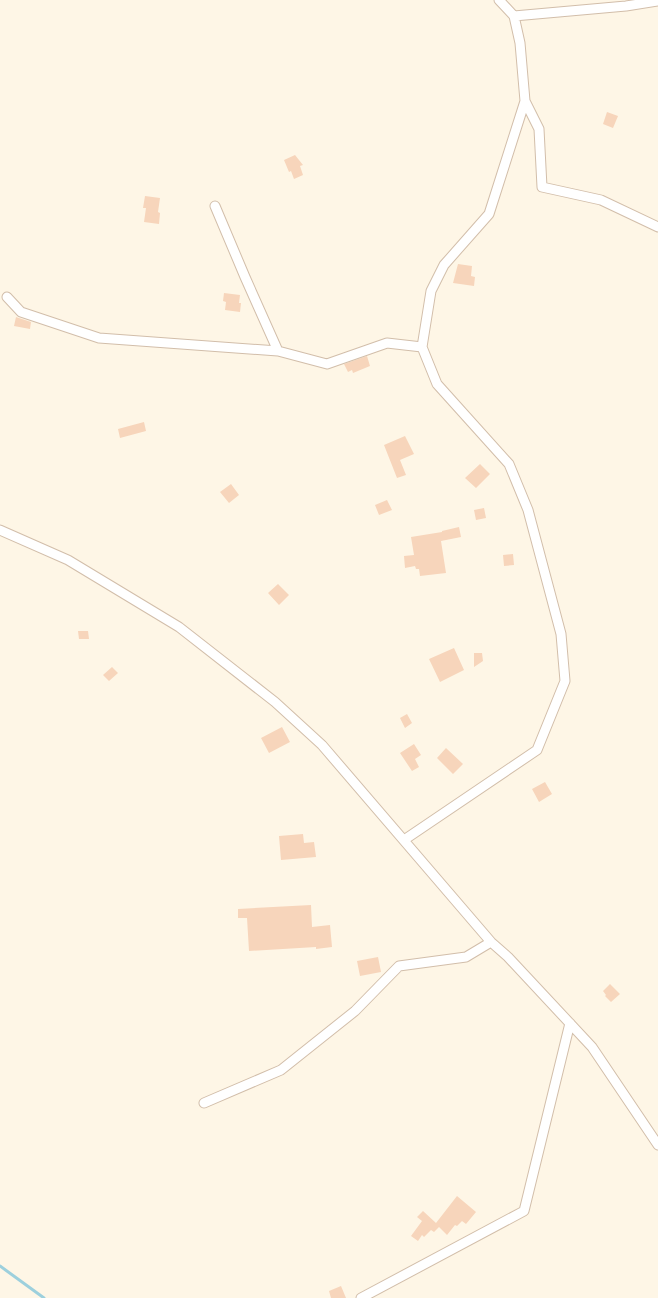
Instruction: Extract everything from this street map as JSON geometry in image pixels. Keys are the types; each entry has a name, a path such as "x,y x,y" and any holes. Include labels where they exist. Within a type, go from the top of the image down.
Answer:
{"street":[{"path":"499,0 514,16 520,43 525,101 539,129 542,187 601,200 658,227"},
{"path":"514,16 626,6 658,1"},
{"path":"404,840 537,750 565,681 561,634 528,510 509,464 437,384 422,347 431,291 444,265 489,214 525,101"},
{"path":"215,206 278,351"},
{"path":"7,297 21,312 99,338 278,351 326,364 387,343 422,347"},
{"path":"0,530 68,560 179,627 274,702 322,745 491,942 508,957 592,1047 658,1145"},
{"path":"204,1103 281,1070 355,1011 399,966 466,957 491,942"},
{"path":"361,1298 524,1211 570,1023"}],"building":[{"path":"607,112 618,116 613,128 603,124"},
{"path":"295,155 303,165 300,166 303,175 294,179 284,160"},
{"path":"145,196 160,198 158,212 160,213 159,224 144,222 146,208 143,208"},
{"path":"458,264 472,266 471,276 475,277 474,286 453,283"},
{"path":"224,293 240,295 240,312 225,310 226,302 223,301"},
{"path":"16,317 31,322 30,329 14,326"},
{"path":"367,356 370,366 353,373 352,370 348,372 344,364"},
{"path":"144,422 146,431 120,438 118,429"},
{"path":"405,436 414,454 400,460 406,475 397,478 384,445"},
{"path":"480,464 490,474 476,488 465,478"},
{"path":"231,484 239,495 229,503 220,492"},
{"path":"387,500 392,510 379,515 375,505"},
{"path":"484,508 486,518 476,520 474,510"},
{"path":"459,527 461,537 441,541 446,573 420,576 419,569 416,569 415,566 405,568 404,556 414,555 411,537 442,532"},
{"path":"513,554 514,565 504,566 503,555"},
{"path":"278,584 289,595 279,605 268,593"},
{"path":"78,631 88,631 89,639 79,639"},
{"path":"454,648 464,670 440,682 429,659"},
{"path":"474,653 482,653 483,661 474,667"},
{"path":"112,667 118,673 109,681 103,675"},
{"path":"407,714 412,723 405,728 400,718"},
{"path":"282,727 290,742 269,753 261,738"},
{"path":"414,744 421,755 415,759 419,767 412,771 400,753"},
{"path":"446,748 463,764 453,774 437,758"},
{"path":"545,782 552,794 539,802 532,789"},
{"path":"303,834 304,843 314,842 316,857 281,860 279,836"},
{"path":"311,905 312,927 330,925 332,947 316,949 316,947 249,951 247,918 238,918 238,909"},
{"path":"378,957 381,972 360,976 357,961"},
{"path":"610,984 620,994 611,1002 605,996 606,995 603,991"},
{"path":"457,1196 476,1212 466,1224 462,1221 457,1226 455,1225 447,1235 439,1227 434,1232 431,1230 424,1237 422,1235 418,1241 411,1236 422,1221 417,1217 423,1211 436,1223"},
{"path":"341,1286 346,1298 331,1298 329,1291"}],"waterway":[{"path":"0,1266 44,1298"}]}
